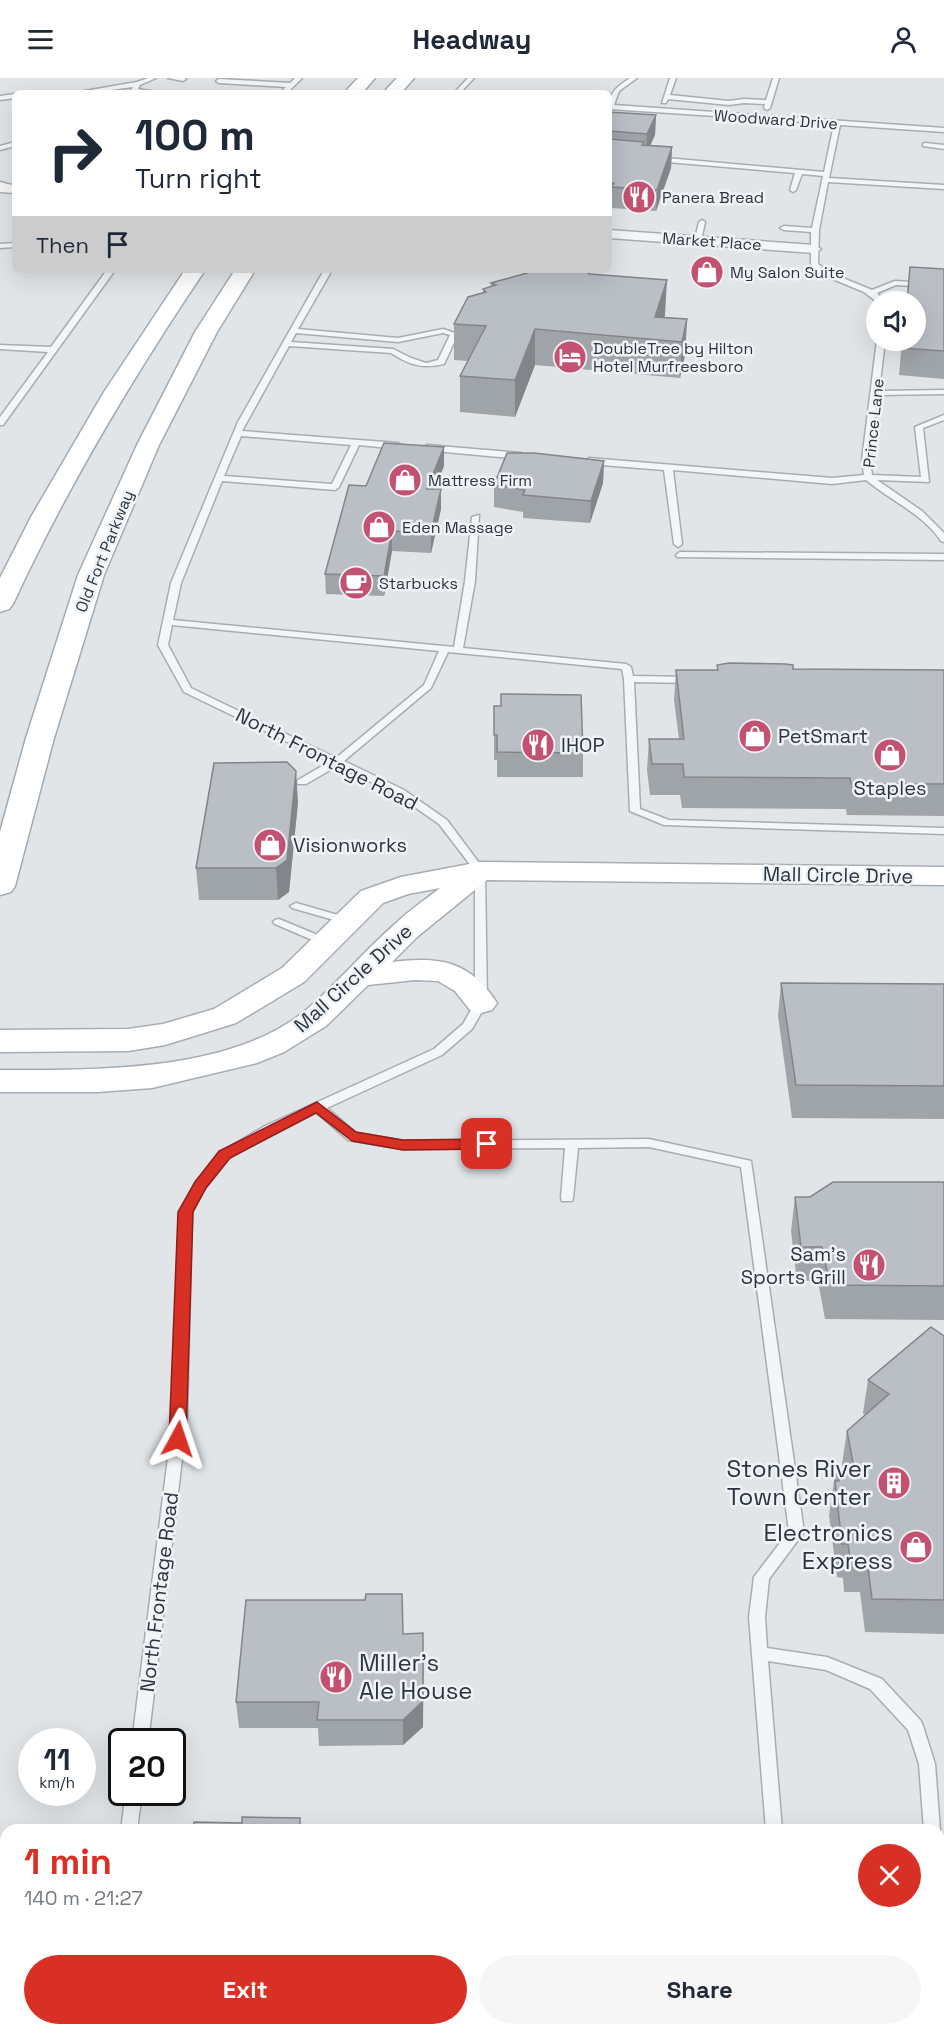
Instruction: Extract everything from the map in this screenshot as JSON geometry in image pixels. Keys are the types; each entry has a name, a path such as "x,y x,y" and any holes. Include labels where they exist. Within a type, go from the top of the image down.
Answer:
{"main road":[{"path":"356,90 367,78"},
{"path":"395,90 406,78"},
{"path":"0,604 29,540 86,435 144,343 193,273"},
{"name":"Old Fort Parkway","path":"0,886 39,738 91,574 148,445 206,332 243,273"},
{"name":"Mall Circle Drive","path":"0,1081 97,1081 152,1077 245,1055 292,1034 315,1018 406,930 480,871"},
{"name":"Mall Circle Drive","path":"0,1041 128,1040 195,1026 225,1016 270,991 293,975 372,897 385,890 480,871 944,876"},
{"path":"361,976 393,971 454,976 466,984 481,1004"}],"street":[{"name":"Market Place","path":"612,234 814,249"}],"lane":[{"path":"135,89 153,78"},
{"path":"171,78 183,79"},
{"path":"240,78 248,82"},
{"path":"287,90 299,78"},
{"path":"460,90 471,78"},
{"path":"612,100 616,90 634,78"},
{"path":"662,111 673,78"},
{"path":"764,118 776,78"},
{"path":"219,81 292,85"},
{"path":"241,90 248,82"},
{"path":"667,97 729,103 769,102"},
{"name":"Woodward Drive","path":"612,107 944,130"},
{"path":"837,123 815,230 814,265 825,275 871,291"},
{"path":"926,146 944,147"},
{"path":"644,158 944,187"},
{"path":"793,190 799,172"},
{"path":"697,241 702,222"},
{"path":"784,228 815,230"},
{"path":"0,423 109,273"},
{"name":"North Frontage Road","path":"326,273 238,433 176,583 163,645 187,690 400,792 444,822 480,871"},
{"path":"876,291 895,283 944,286"},
{"path":"286,344 393,351 408,360 426,365 441,362 454,334 443,331 398,340 294,331"},
{"path":"0,347 54,350"},
{"name":"Prince Lane","path":"880,351 866,460 868,477 886,494 921,513 944,539"},
{"path":"876,393 944,392"},
{"path":"583,460 832,481 868,477 926,480 919,427 944,417"},
{"path":"238,433 410,447"},
{"path":"219,478 335,487 356,442"},
{"path":"421,447 536,457"},
{"path":"668,467 678,544"},
{"path":"458,651 470,581 476,517"},
{"path":"680,555 944,557"},
{"path":"168,622 626,667 629,679 635,811 668,824 944,831"},
{"path":"302,782 337,762 428,686 445,649"},
{"path":"629,679 698,680"},
{"path":"480,871 481,1004"},
{"path":"296,906 339,932"},
{"path":"279,922 339,932"},
{"name":"North Frontage Road","path":"142,1728 180,1418 186,1212 200,1186 225,1155 317,1106 438,1052 468,1026 481,1004"},
{"path":"317,1106 352,1137 403,1145 649,1143 747,1164 797,1532 762,1577 757,1617 773,1824"},
{"path":"567,1198 572,1144"},
{"path":"759,1653 827,1664 876,1684 915,1726 927,1764 932,1824"},
{"path":"130,1824 132,1806"}],"building":[{"path":"612,112 656,115 647,134 612,131"},
{"path":"612,139 644,142 642,145 672,147 657,190 612,187 614,183 612,183"},
{"path":"910,267 944,269 944,351 926,350 926,291 908,291"},
{"path":"527,273 588,273 667,280 655,317 687,319 682,342 535,329 515,380 460,376 486,326 454,324 468,297 486,292 483,289 496,285 491,283"},
{"path":"384,443 444,447 427,489 441,489 431,533 392,531 384,576 325,574 349,485 366,486"},
{"path":"507,453 534,453 604,461 591,501 523,495 525,490 494,485"},
{"path":"729,663 785,664 793,665 793,669 944,670 944,784 851,784 850,778 684,777 683,764 652,764 649,739 684,739 676,670 718,670 717,665"},
{"path":"501,694 581,695 583,753 497,752 497,735 494,735 494,706 501,706"},
{"path":"287,762 296,771 287,860 276,868 196,868 214,763"},
{"path":"781,983 944,984 944,1086 796,1085"},
{"path":"833,1182 944,1182 944,1286 830,1285 822,1247 801,1247 795,1197 810,1197"},
{"name":"Stones River Town Center","path":"931,1327 944,1336 944,1600 872,1599 867,1559 850,1558 848,1544 842,1544 835,1481 839,1481 836,1468 854,1468 847,1431 889,1394 868,1380"},
{"path":"366,1594 402,1594 403,1634 423,1633 423,1701 403,1720 317,1720 319,1702 236,1702 246,1600 365,1600"},
{"path":"242,1817 300,1818 300,1824 194,1824 194,1822 242,1823"}],"place":[{"name":"Panera Bread","path":"639,197"},
{"name":"My Salon Suite","path":"707,272"},
{"name":"DoubleTree by Hilton Hotel Murfreesboro","path":"570,357"},
{"name":"Mattress Firm","path":"405,480"},
{"name":"Eden Massage","path":"379,527"},
{"name":"Starbucks","path":"356,583"},
{"name":"PetSmart","path":"755,736"},
{"name":"IHOP","path":"538,745"},
{"name":"Staples","path":"890,755"},
{"name":"Visionworks","path":"270,845"},
{"name":"Sam's Sports Grill","path":"869,1265"},
{"name":"Stones River Town Center","path":"894,1483"},
{"name":"Electronics Express","path":"916,1547"},
{"name":"Miller's Ale House","path":"336,1677"}],"route":[{"path":"178,1439 186,1212 200,1186 225,1155 269,1129 317,1106 352,1137 403,1145 487,1144"}]}
